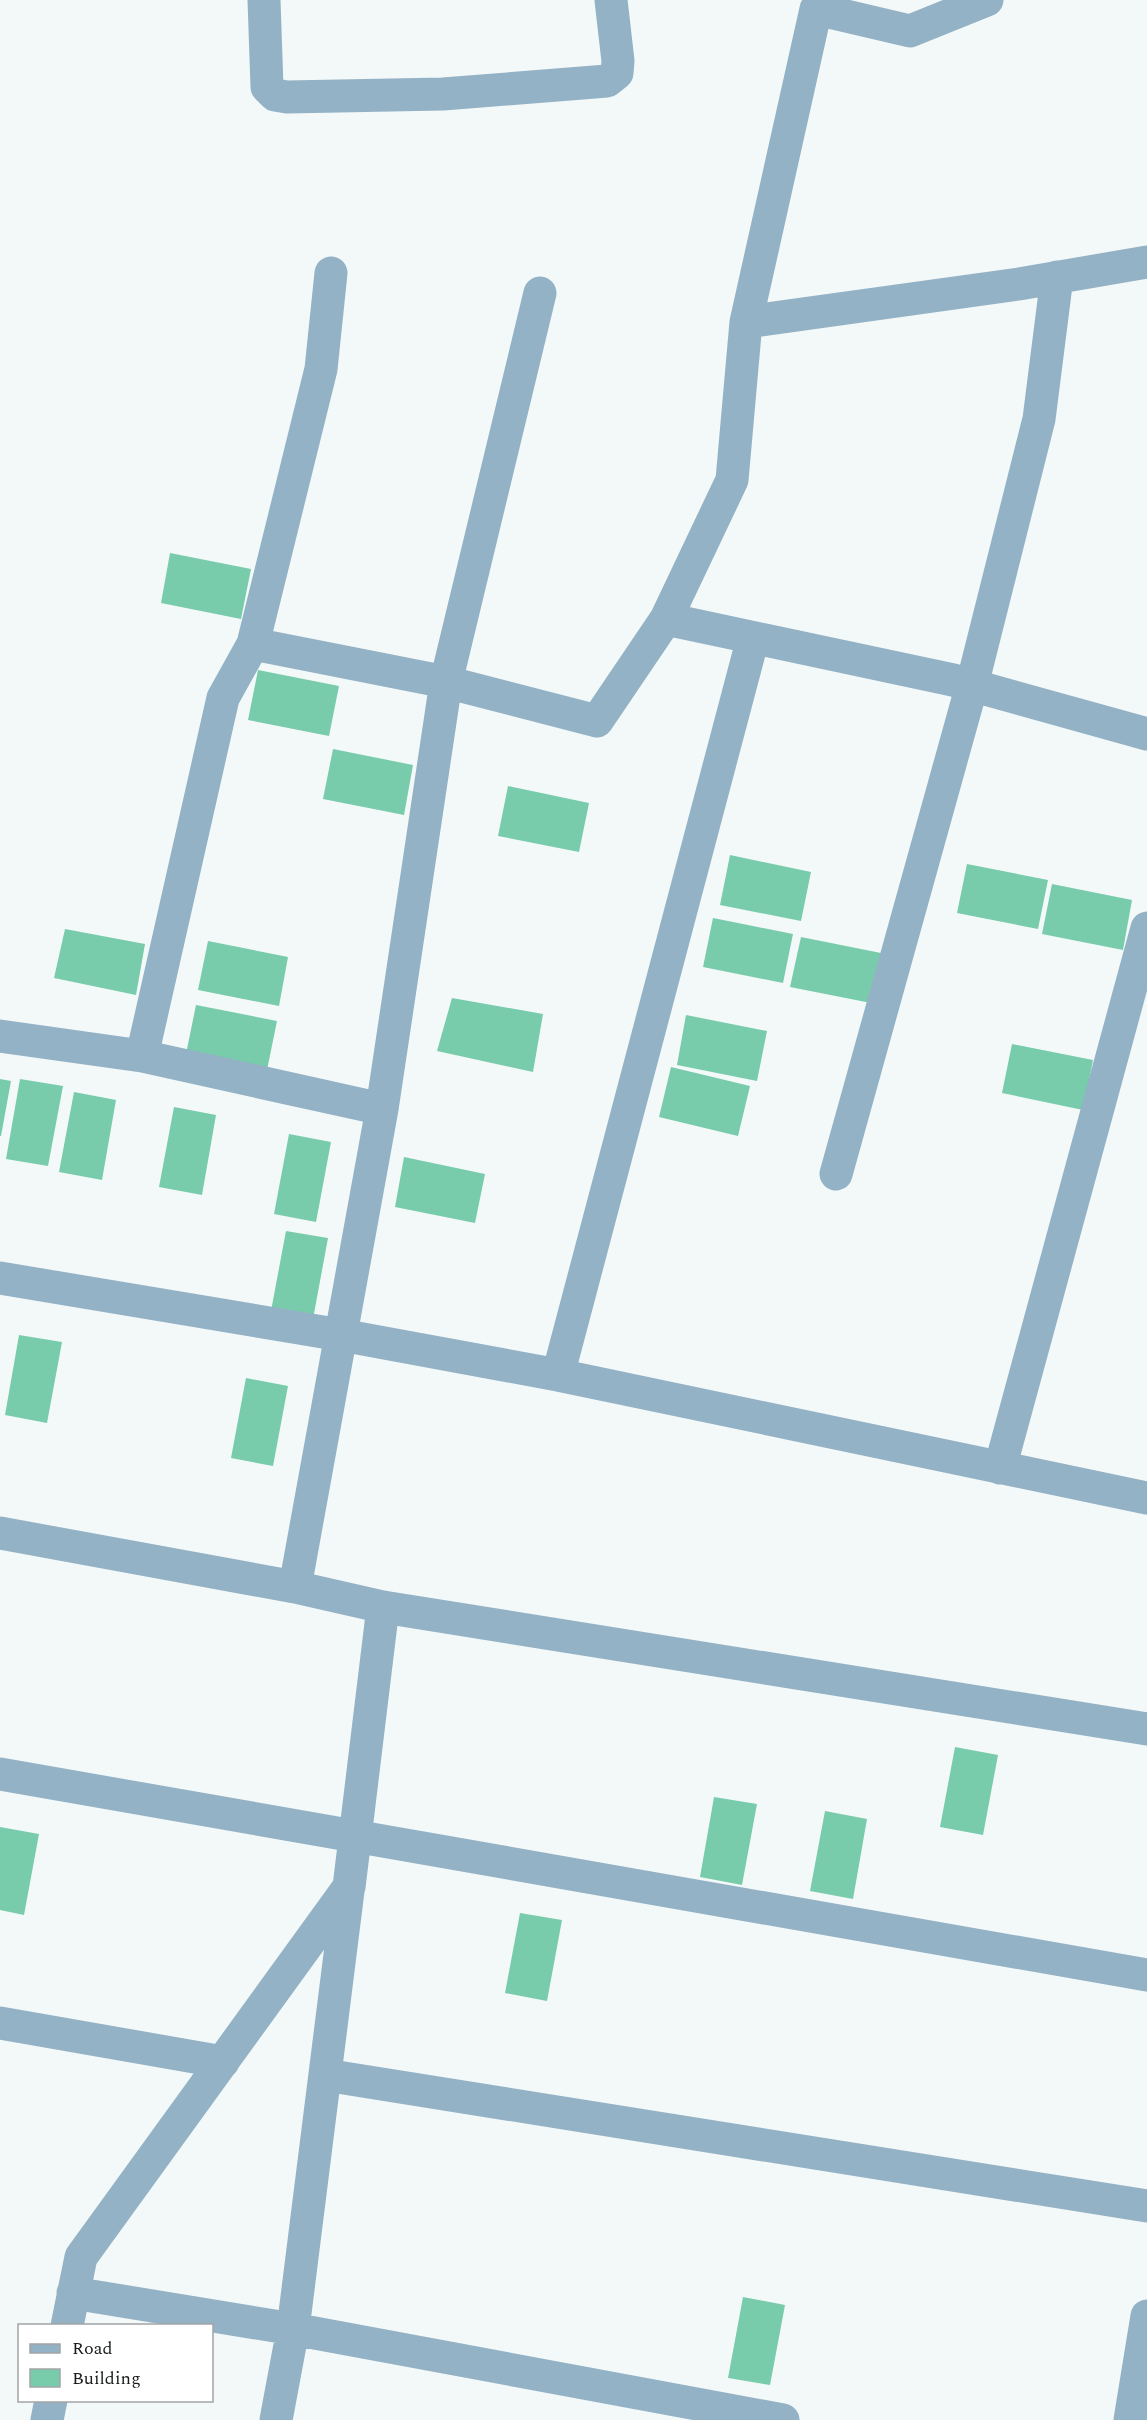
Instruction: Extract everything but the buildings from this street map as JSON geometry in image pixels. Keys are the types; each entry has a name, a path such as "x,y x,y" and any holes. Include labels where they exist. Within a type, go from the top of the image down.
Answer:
{"street":[{"path":"264,0 267,87 275,95 287,97 443,94 608,81 617,73 618,61 611,0"},
{"path":"253,644 446,682 597,721 666,620 732,480 746,322 816,5 910,31 987,0"},
{"path":"746,322 1147,262"},
{"path":"142,1056 223,698 253,644 321,369 331,273"},
{"path":"836,1174 972,685 1039,419 1056,277"},
{"path":"295,1587 382,1109 446,682 540,293"},
{"path":"666,620 972,685 1147,734"},
{"path":"558,1375 753,638"},
{"path":"1000,1468 1147,928"},
{"path":"0,1036 142,1056 382,1109"},
{"path":"0,1278 341,1335 558,1375 1147,1498"},
{"path":"0,1533 295,1587 383,1607 1147,1729"},
{"path":"276,2420 293,2329 383,1607"},
{"path":"0,1774 1147,1975"},
{"path":"66,2324 81,2257 349,1887"},
{"path":"0,2023 223,2062"},
{"path":"325,2075 1147,2206"},
{"path":"73,2293 293,2329 783,2420"},
{"path":"1130,2420 1147,2316"},
{"path":"47,2420 51,2402"}]}
